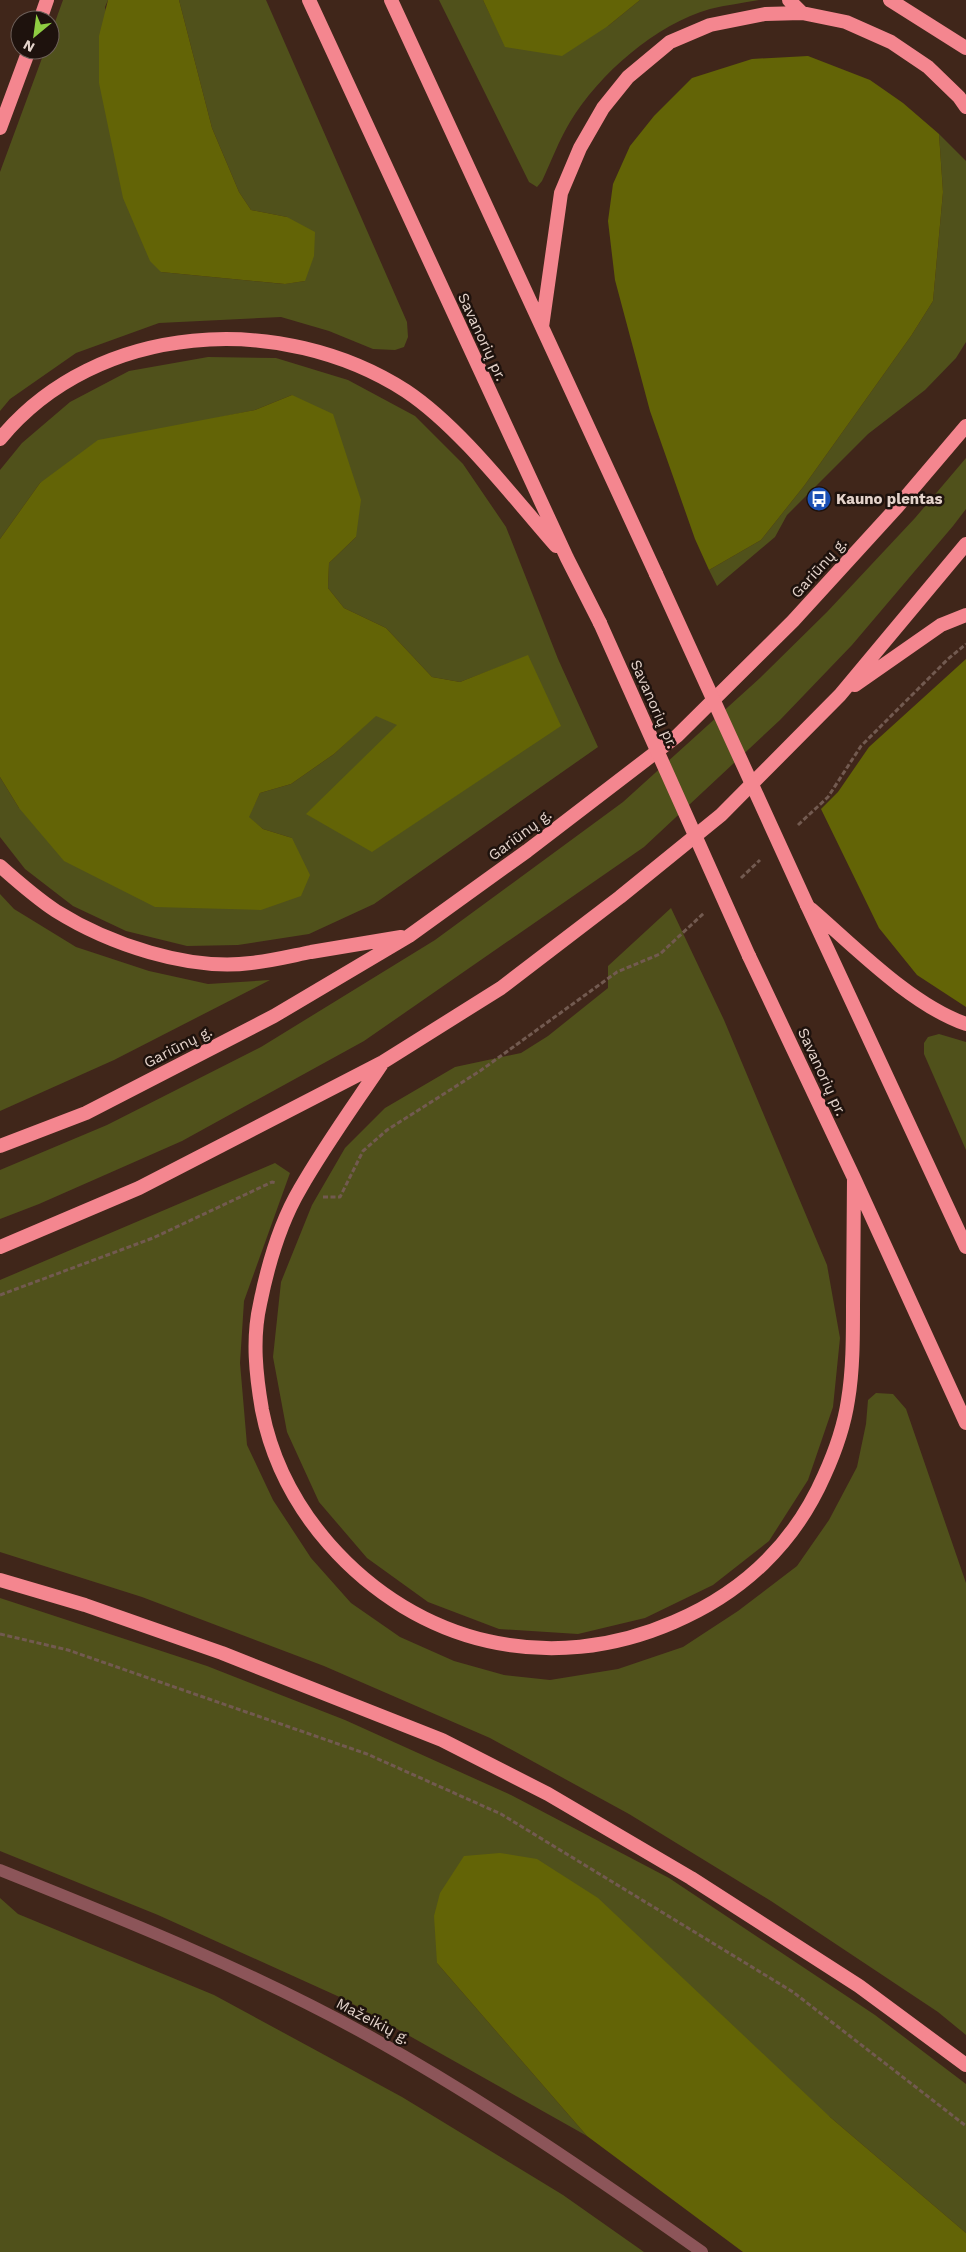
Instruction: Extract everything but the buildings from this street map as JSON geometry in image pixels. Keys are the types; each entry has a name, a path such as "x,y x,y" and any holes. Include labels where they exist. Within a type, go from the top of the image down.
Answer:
{"highway":[{"name":"Savanorių pr.","path":"309,0 567,558 600,623 749,956 854,1178 966,1423"},
{"path":"391,0 966,1247"},
{"path":"789,0 802,13"},
{"path":"890,0 966,48"},
{"path":"542,327 561,193 580,148 598,116 628,77 670,42 710,26 765,14 802,13 846,22 891,42 928,67 960,97 966,107"},
{"path":"0,128 25,60"},
{"path":"0,439 10,427 53,390 95,366 126,353 167,343 205,340 252,340 293,346 335,356 373,371 408,392 448,426 567,558"},
{"name":"Gariūnų g.","path":"0,1146 95,1108 274,1016 409,936 527,851 677,736 793,621 898,506 966,426"},
{"path":"0,1247 139,1188 383,1062 501,988 620,897 721,815 840,695 966,544"},
{"path":"840,695 941,626 966,615"},
{"path":"0,866 23,888 56,911 91,929 124,943 159,954 208,964 250,964 409,936"},
{"path":"807,905 912,995 950,1018 966,1024"},
{"path":"383,1062 299,1190 277,1238 259,1306 254,1348 266,1432 279,1468 297,1502 320,1534 347,1564 407,1610 447,1629 484,1641 523,1648 565,1649 608,1644 651,1633 694,1614 732,1592 761,1568 784,1542 805,1512 823,1479 839,1440 848,1400 852,1354 854,1178"},
{"path":"0,1580 85,1605 222,1654 442,1740 548,1794 692,1878 859,1986 966,2065"}],"street":[{"name":"Mažeikių g.","path":"0,1870 100,1910 232,1967 366,2035 465,2092 562,2154 702,2252"}],"path":[{"path":"791,831 828,797 861,746 948,659 966,644"},
{"path":"740,879 762,858"},
{"path":"0,1295 153,1238 272,1182 326,1198 340,1197 363,1151 387,1130 480,1071 617,972 660,954 711,906"},
{"path":"0,1634 68,1650 367,1754 501,1814 793,1992 966,2126"}],"shaded area":[{"path":"63,0 108,0 105,7 161,272 284,284 305,281 287,217 251,210 239,192 212,128 179,0 266,0 407,322 408,337 404,347 395,350 373,349 329,331 281,317 159,323 76,353 10,399 0,411 0,172 41,60 60,60 59,10"},
{"path":"108,0 179,0 212,128 239,192 251,210 287,217 315,232 314,256 305,281 285,284 161,272 150,261 123,198 99,83 99,36"},
{"path":"439,0 483,0 506,47 608,26 640,0 759,0 710,9 690,16 669,26 631,53 613,69 582,104 566,129 542,181 537,187 529,182"},
{"path":"483,0 640,0 608,26 562,56 505,47"},
{"path":"808,56 870,80 903,103 939,134 943,192 933,301 911,336 804,486 761,540 709,570 695,539 650,411 615,280 608,221 613,184 630,146 654,116 692,78 752,59"},
{"path":"939,134 966,161 966,342 956,358 925,390 868,434 787,515 775,537 717,586 709,570 761,540 804,486 911,336 933,301 943,192"},
{"path":"208,357 276,358 348,380 415,416 463,464 506,527 558,659 598,747 374,904 309,934 238,945 187,946 126,931 73,906 25,869 0,837 0,777 19,808 292,838 263,829 248,817 260,793 291,784 334,754 376,715 397,724 528,656 460,682 432,677 386,628 344,608 328,588 329,563 356,537 292,395 255,410 178,426 40,483 0,539 0,470 22,443 70,402 129,371"},
{"path":"292,395 333,414 361,500 356,537 329,563 328,588 344,608 386,628 432,677 460,682 528,655 561,726 372,852 306,814 397,725 376,716 334,754 291,784 260,793 249,817 263,829 292,838 310,875 301,896 261,910 155,907 64,861 19,808 0,777 0,539 40,483 98,440 255,410"},
{"path":"966,458 966,509 953,526 852,645 780,720 644,847 364,1041 182,1141 39,1204 0,1219 0,1170 107,1125 261,1047 435,940 623,802 760,678 827,612 915,518"},
{"path":"966,659 966,1007 917,975 879,928 821,809 838,792 869,747"},
{"path":"0,894 14,909 76,947 149,971 208,984 270,980 114,1060 0,1111"},
{"path":"671,908 724,1020 827,1265 840,1338 833,1407 808,1480 769,1541 713,1585 645,1618 578,1634 499,1629 428,1602 367,1558 319,1502 287,1432 273,1357 281,1282 312,1205 345,1148 385,1108 455,1067 521,1053 548,1036 608,988 608,966"},
{"path":"939,1034 966,1042 966,1150 924,1054 924,1043 928,1037"},
{"path":"275,1163 290,1173 244,1301 240,1363 247,1445 273,1500 311,1558 351,1603 400,1637 454,1661 504,1675 550,1680 618,1669 683,1647 738,1611 797,1566 829,1520 857,1467 866,1424 868,1400 876,1393 893,1394 906,1409 966,1583 966,2035 938,2012 771,1901 629,1814 490,1738 324,1666 142,1597 0,1552 0,1280"},
{"path":"0,1598 207,1666 345,1720 511,1795 669,1878 875,2015 966,2084 966,2233 830,2117 437,1963 587,2136 344,1999 158,1915 0,1851"},
{"path":"500,1853 537,1859 598,1898 830,2117 966,2233 966,2252 743,2252 587,2136 437,1963 434,1916 440,1893 464,1856"},
{"path":"0,1898 18,1914 214,1995 402,2097 563,2195 644,2252 0,2252"}],"place":[{"name":"Kauno plentas","path":"819,499"}]}
